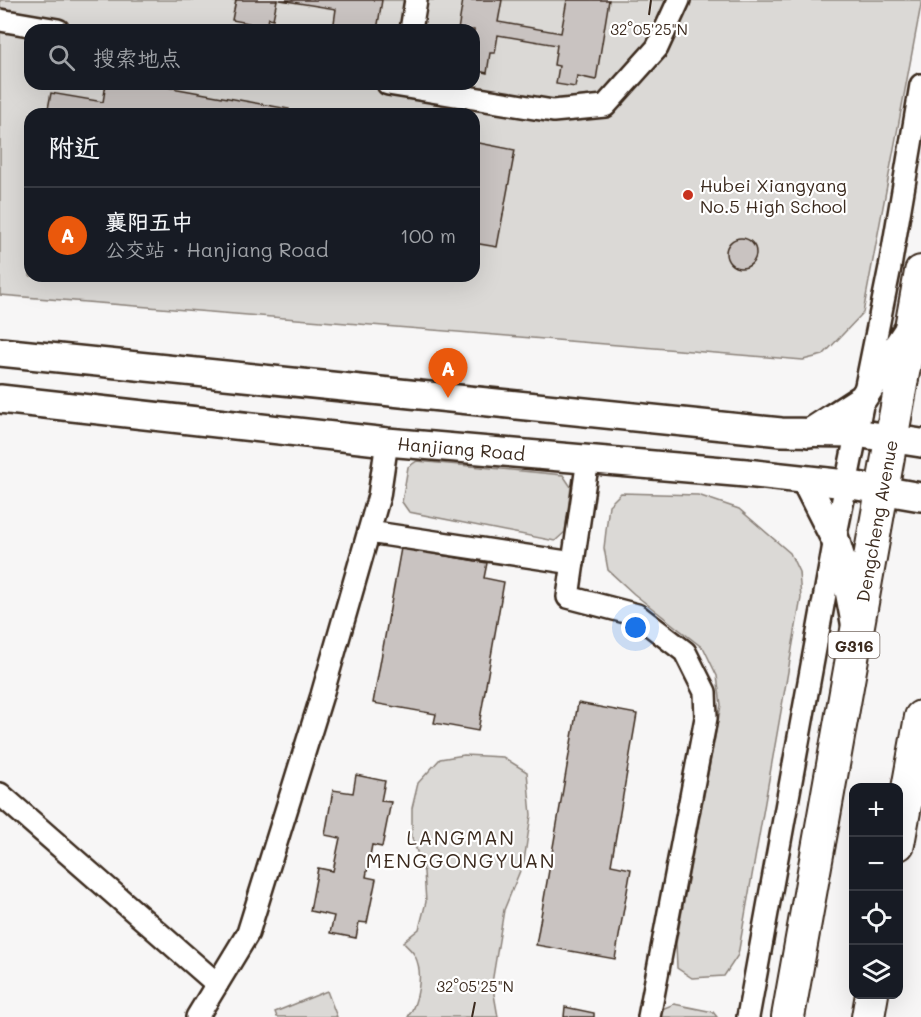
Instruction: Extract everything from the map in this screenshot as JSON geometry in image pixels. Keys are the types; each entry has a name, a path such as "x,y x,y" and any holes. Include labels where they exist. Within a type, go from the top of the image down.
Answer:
{"highway":[{"name":"Dengcheng Avenue","path":"788,1017 881,491 906,441 911,326 920,280"},
{"path":"899,837 921,717"},
{"path":"868,1017 871,999"}],"main road":[{"path":"809,433 863,398 911,326"},
{"path":"0,352 770,431 856,433 906,441"},
{"name":"Hanjiang Road","path":"0,399 387,442 846,484 921,497"},
{"path":"805,480 835,539 846,575 857,629"}],"street":[{"path":"412,24 416,0"},
{"path":"427,90 553,111 605,106 657,48 679,0"},
{"path":"0,20 24,24"},
{"path":"748,1017 921,85"},
{"path":"886,283 920,280"},
{"path":"197,1017 248,933 322,695 380,496 387,442"},
{"path":"588,459 568,597 637,615 685,652 705,692 706,717 649,1017"},
{"path":"369,532 573,563"},
{"path":"0,794 217,984"}],"shaded area":[{"name":"Hubei Xiangyang No.5 High School","path":"0,0 921,0 863,313 823,355 803,360 0,295"},
{"path":"417,461 563,475 571,487 565,532 555,541 409,512 402,502 408,467"},
{"path":"621,493 698,495 739,509 790,553 799,572 801,598 738,955 724,976 692,978 677,968 676,943 721,705 717,676 704,649 634,594 608,570 604,548 609,505"},
{"path":"464,755 503,757 527,772 531,815 524,861 504,910 492,983 498,1017 408,1017 415,1004 419,988 419,971 414,954 403,942 419,929 426,902 424,872 412,837 412,808 418,783 440,759"},
{"path":"327,991 337,1017 277,1017 275,1012"},
{"path":"674,1004 713,1012 717,1017 661,1017 662,1009"}],"building":[{"path":"236,0 277,0 273,19 269,18 268,24 249,24 232,20"},
{"path":"280,0 382,0 378,24 334,24 336,9"},
{"path":"463,0 502,0 498,22 561,33 567,0 609,0 596,80 577,76 575,87 556,84 559,66 554,65 557,45 498,35 495,53 490,53 487,73 480,71 480,24 459,24"},
{"path":"105,90 183,90 283,108 48,108 51,93 103,102"},
{"path":"480,143 515,150 497,247 480,244"},
{"path":"741,238 747,239 755,247 755,259 747,267 741,268 735,267 727,259 726,253 727,247 735,239"},
{"path":"401,548 487,563 484,578 504,582 478,731 434,723 436,714 373,703"},
{"path":"578,703 637,714 611,865 631,869 615,959 536,945"},
{"path":"356,775 385,781 381,801 391,802 382,847 372,845 366,877 376,879 367,923 359,922 356,938 330,933 334,916 310,911 318,868 333,871 340,838 325,835 333,790 353,793"},
{"path":"565,1007 594,1013 594,1017 564,1017"}],"place":[{"name":"Hubei Xiangyang No.5 High School","path":"688,195"},
{"name":"襄阳五中","path":"448,398"}],"district":[{"name":"LANGMAN MENGGONGYUAN","path":"461,848"}]}
